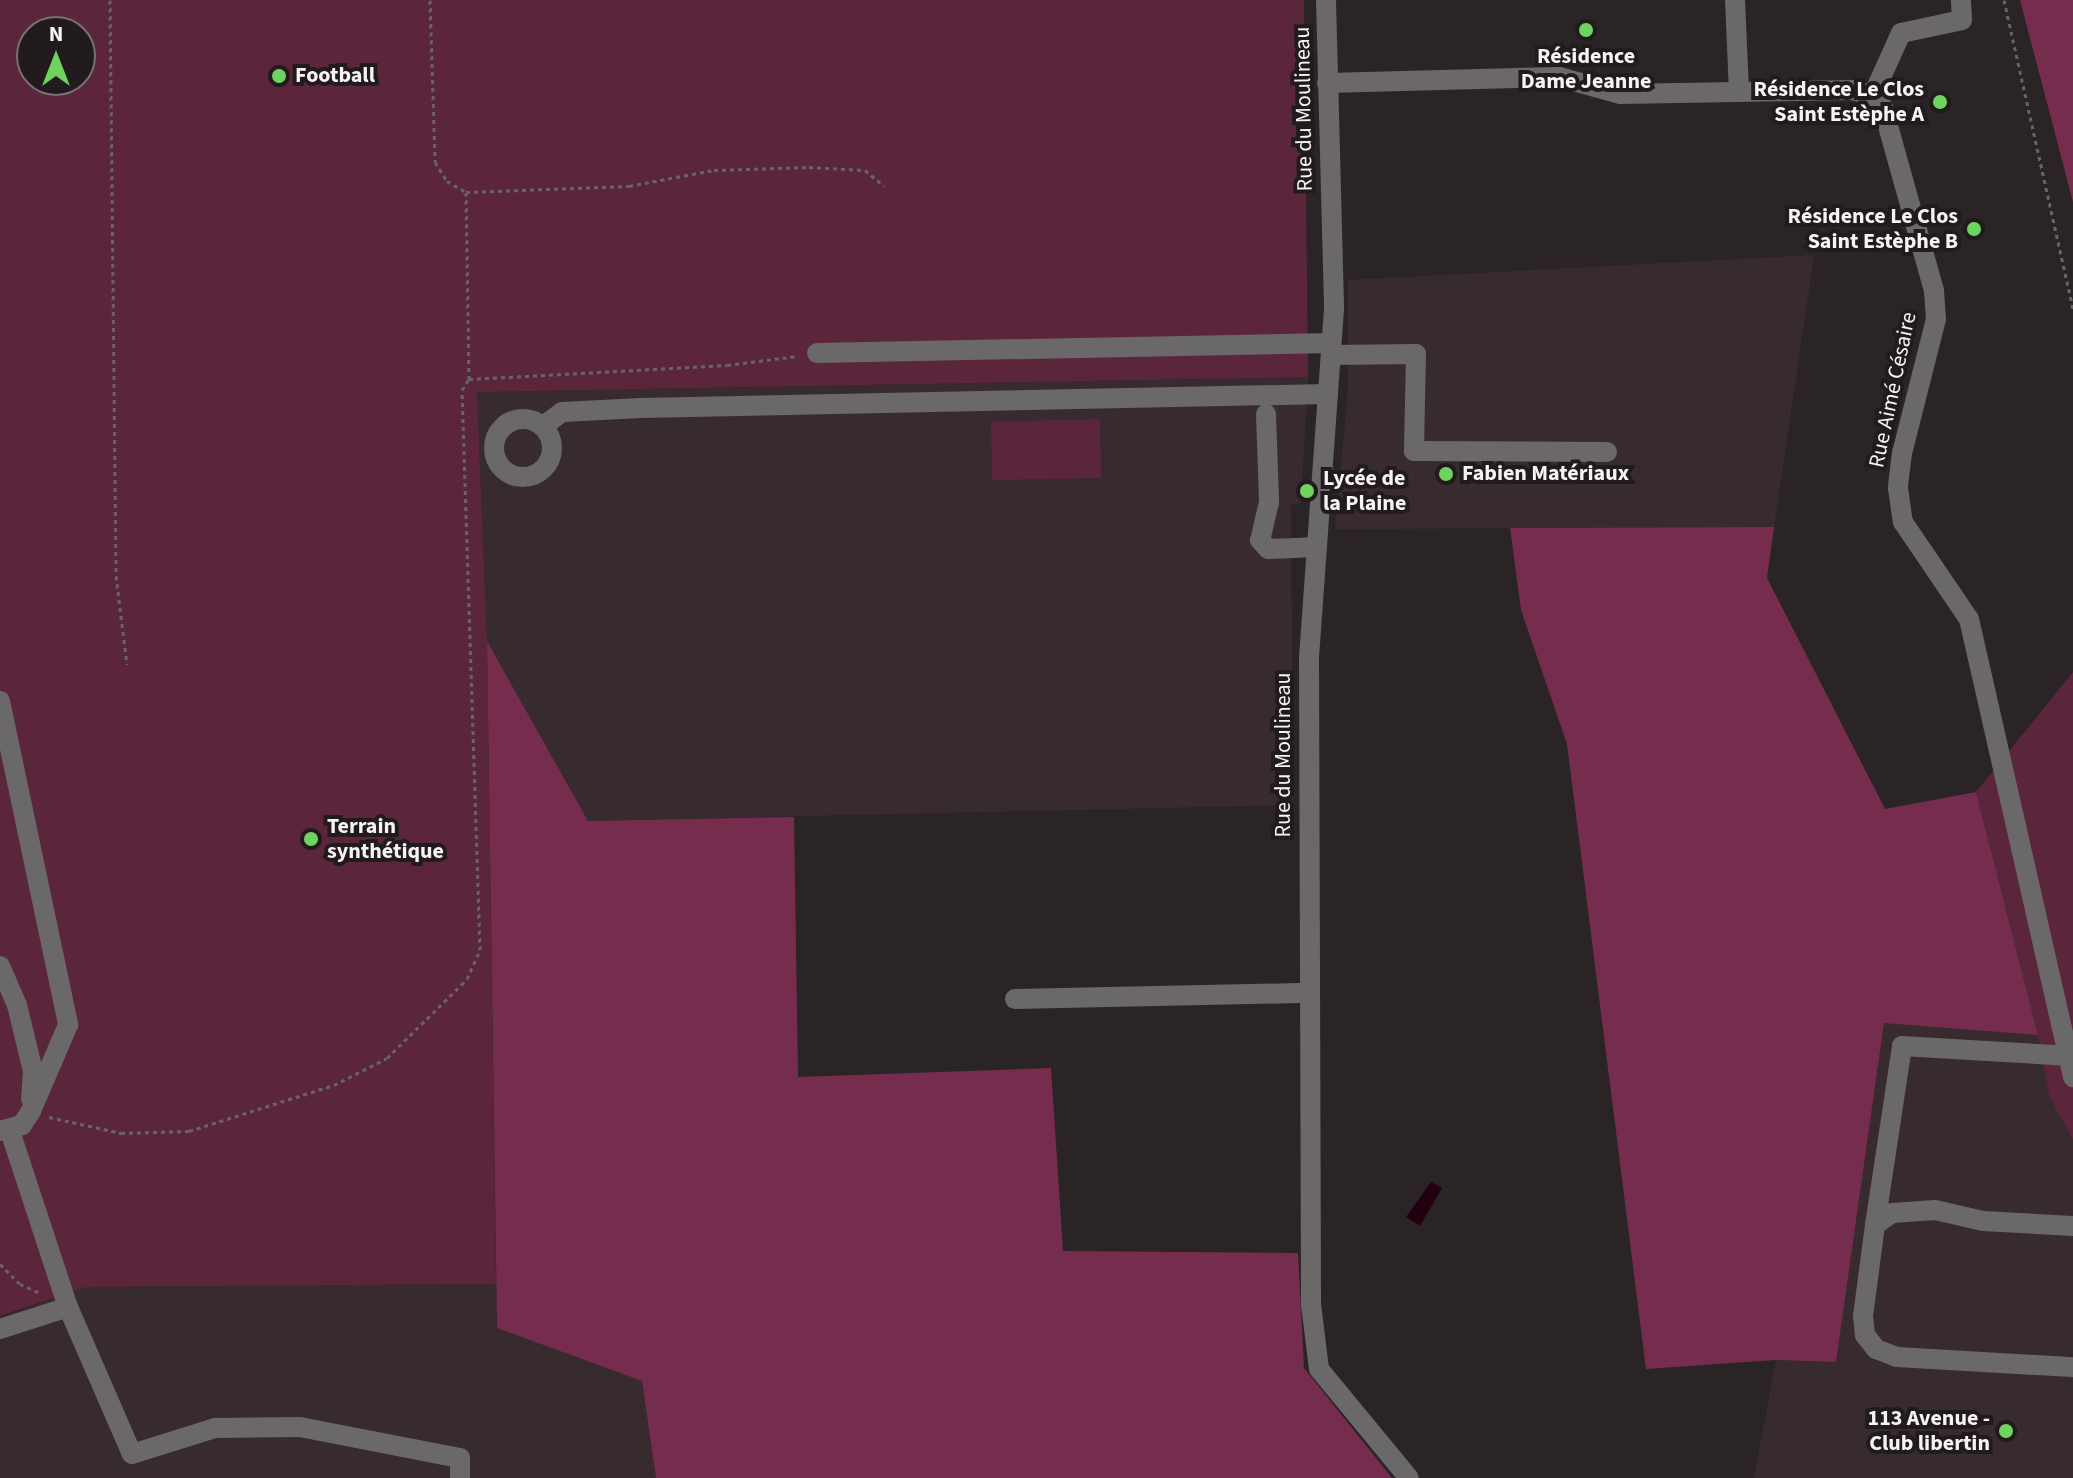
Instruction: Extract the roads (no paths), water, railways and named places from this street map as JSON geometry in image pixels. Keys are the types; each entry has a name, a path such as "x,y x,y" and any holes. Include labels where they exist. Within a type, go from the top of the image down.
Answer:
{"street":[{"name":"Rue du Moulineau","path":"1326,0 1331,349 1309,657 1309,1258 1314,1356 1328,1383 1409,1478"},
{"path":"1735,0 1739,92"},
{"path":"1327,83 1559,77 1620,94 1851,90 1873,95 1901,33 1962,20 1961,0"},
{"name":"Rue Aimé Césaire","path":"1873,95 1883,108 1934,291 1936,319 1902,453 1898,488 1903,522 1969,619 2073,1077"},
{"path":"817,353 1331,349 1416,354 1414,451 1607,452"},
{"path":"543,426 562,412 641,408 1328,394"},
{"path":"1266,414 1269,502 1260,540 1268,549 1317,547"},
{"path":"0,701 68,1025 31,1111 5,1131 68,1307 132,1454 215,1428 300,1427 460,1458 460,1478"},
{"path":"0,966 17,1005 33,1071 31,1111"},
{"path":"1015,999 1309,993"},
{"path":"2068,1056 1902,1046 1863,1316 1865,1335 1876,1349 1897,1357 2073,1367"},
{"path":"1875,1225 1892,1213 1915,1208 1983,1221 2073,1226"},
{"path":"0,1329 68,1307"}],"place":[{"name":"Résidence Dame Jeanne","path":"1586,30"},
{"name":"Football","path":"279,76"},
{"name":"Résidence Le Clos Saint Estèphe A","path":"1940,102"},
{"name":"Résidence Le Clos Saint Estèphe B","path":"1974,229"},
{"name":"Fabien Matériaux","path":"1446,474"},
{"name":"Lycée de la Plaine","path":"1307,491"},
{"name":"Terrain synthétique","path":"311,839"},
{"name":"113 Avenue - Club libertin","path":"2006,1431"}]}
